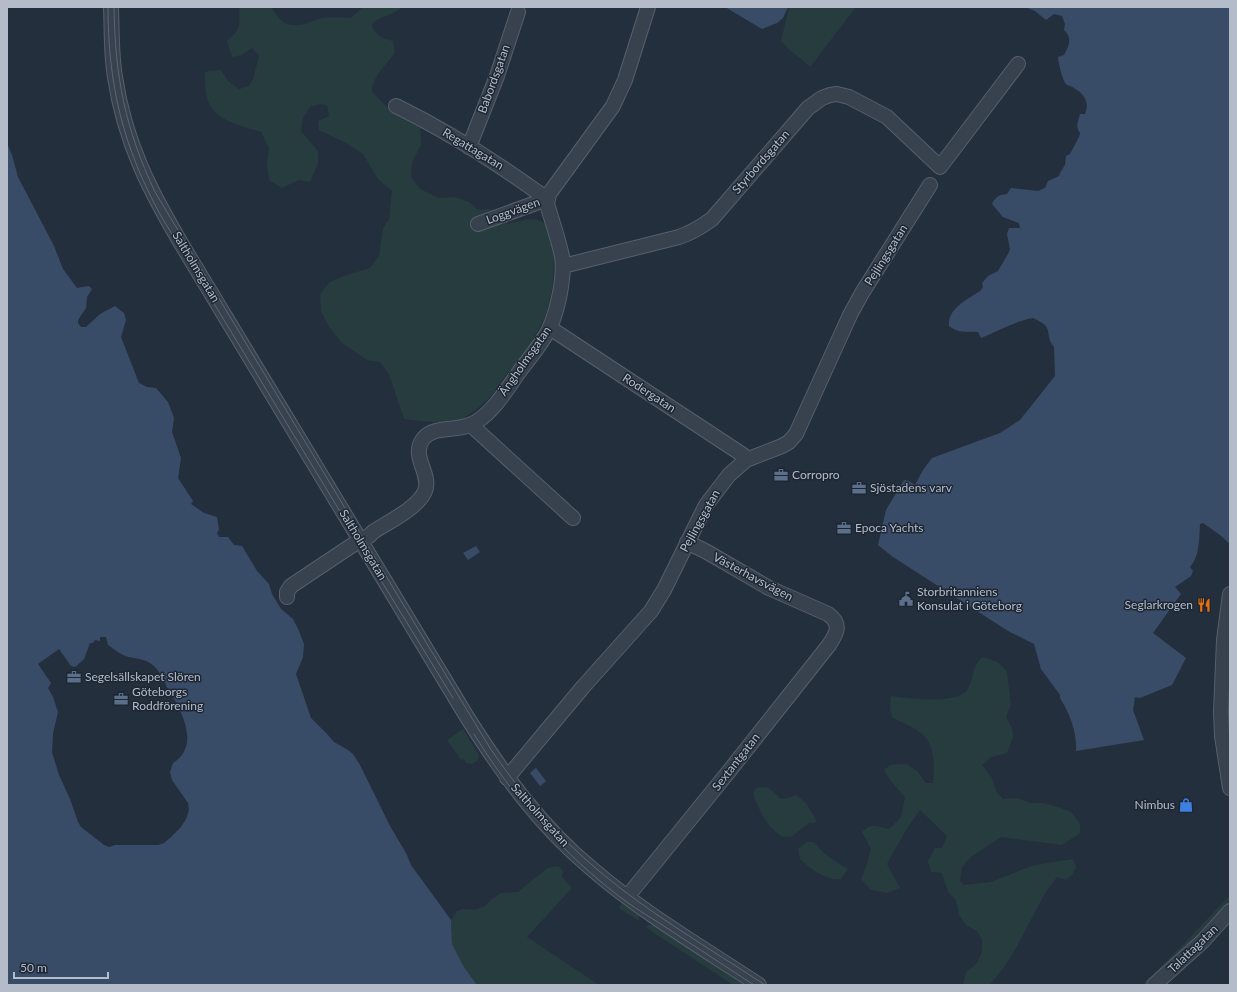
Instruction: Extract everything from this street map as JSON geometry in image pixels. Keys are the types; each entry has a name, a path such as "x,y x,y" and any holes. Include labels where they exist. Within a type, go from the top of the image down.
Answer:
{"street":[{"name":"Saltholmsgatan","path":"111,7 112,52 115,77 126,126 144,175 162,212 467,717 507,778 537,815 592,869 627,897 760,985"},
{"path":"547,199 549,194 613,106 624,80 648,7"},
{"name":"Babordsgatan","path":"469,147 497,76 518,12"},
{"name":"Styrbordsgatan","path":"563,266 691,233 712,219 808,108 822,98 837,94 849,97 887,117 940,167 1018,64"},
{"name":"Regattagatan","path":"396,106 426,121 508,170 547,199"},
{"name":"Pejlingsgatan","path":"507,778 583,688 651,611 664,590 703,511 729,475 746,460 782,446 789,442 796,434 850,315 930,185"},
{"name":"Ängholmsgatan","path":"288,597 287,592 291,586 410,509 419,501 423,496 426,486 426,479 418,451 424,438 430,432 471,425 484,416 512,382 550,328 558,301 563,266 562,256 547,204 547,199"},
{"name":"Loggvägen","path":"478,224 547,199"},
{"name":"Rodergatan","path":"550,328 743,455 746,460"},
{"path":"471,425 573,518"},
{"name":"Västerhavsvägen","path":"687,542 708,552 769,588 828,614 837,624"},
{"path":"1230,594 1224,640 1221,711 1222,736 1230,788"},
{"name":"Sextantgatan","path":"627,897 829,645 836,634 837,624"},
{"name":"Talattagatan","path":"1154,985 1203,941 1230,911"}],"green space":[{"path":"239,7 271,7 280,20 288,24 297,25 317,19 335,17 351,18 363,7 402,7 372,24 373,30 382,38 393,41 395,53 374,81 372,92 389,109 404,114 420,124 421,144 412,163 411,177 420,189 439,198 454,197 469,202 478,210 489,209 499,212 508,224 527,219 538,220 546,226 551,235 554,263 549,305 546,314 523,353 493,393 479,408 465,417 448,422 404,419 389,374 380,362 367,360 342,343 329,327 321,311 320,294 330,282 346,275 370,268 379,256 383,228 389,219 392,191 378,179 363,154 348,144 319,130 318,121 329,116 327,105 320,104 310,107 303,118 301,131 318,151 318,164 310,182 299,180 282,188 269,180 267,164 269,148 261,132 237,125 222,117 210,106 206,95 205,73 208,71 221,70 229,82 239,89 249,86 253,79 259,56 252,48 242,55 232,57 227,41 232,37 239,26"},
{"path":"789,7 856,7 810,67 781,41"},
{"path":"982,657 998,662 1007,672 1011,705 1006,717 1013,731 1013,735 1007,753 991,757 982,765 992,778 996,791 1003,799 1018,798 1030,803 1043,803 1071,812 1080,824 1080,833 1062,845 1001,837 971,857 962,867 960,881 964,885 991,882 1034,865 1073,859 1076,867 1072,875 1066,880 1057,877 1043,897 1019,943 998,976 989,985 963,985 966,972 977,963 982,952 982,940 978,932 966,925 959,915 956,900 948,892 942,873 931,872 928,861 935,848 942,848 947,836 920,810 906,830 887,864 900,888 887,893 871,890 861,879 871,849 862,832 871,826 889,829 901,817 905,797 889,779 884,770 890,765 907,764 918,772 926,783 933,783 934,768 931,747 924,736 915,729 892,717 890,707 891,696 942,699 953,698 961,695 967,690 975,666"},
{"path":"463,729 479,755 478,760 472,764 466,763 464,759 461,760 447,740"},
{"path":"756,788 769,788 781,799 796,795 806,803 817,821 809,823 791,837 781,836 776,833 761,812 753,794"},
{"path":"807,842 814,842 829,857 848,869 841,879 829,878 819,874 800,859 798,849"},
{"path":"554,866 560,867 563,871 562,877 572,888 527,937 599,985 477,985 464,967 452,944 451,920 457,911 463,909 475,910 485,906 501,893 518,892 546,869"},
{"path":"1230,895 1230,901 1226,909 1150,985 1142,985 1180,948"},
{"path":"621,904 639,915 639,921 620,909 619,907"},
{"path":"648,925 654,925 745,985 733,985 651,931 646,927"}],"water":[{"path":"725,7 788,7 783,18 777,23 762,29"},
{"path":"1025,7 1230,7 1230,544 1203,523 1200,524 1196,558 1190,567 1193,571 1191,576 1175,587 1181,594 1153,633 1186,658 1172,685 1140,698 1135,697 1133,710 1144,740 1076,751 1074,730 1070,717 1060,698 1060,695 1041,669 1034,644 1008,631 893,557 878,545 886,510 904,480 915,485 923,470 932,458 1000,433 1020,420 1055,376 1054,347 1050,341 1048,330 1044,324 1033,318 1013,324 981,338 978,332 963,332 949,326 951,314 959,305 980,291 983,287 982,283 988,276 998,271 1010,249 1007,234 1009,228 1020,228 1019,223 1003,217 992,204 993,201 998,196 1007,194 1011,188 1038,191 1045,188 1048,181 1059,176 1065,165 1066,156 1070,154 1079,137 1080,133 1077,126 1080,114 1085,114 1087,106 1085,99 1078,90 1066,84 1063,79 1058,57 1064,55 1069,39 1064,30 1065,24 1062,16 1054,14 1046,20 1035,11"},
{"path":"7,143 18,177 54,246 63,269 77,288 89,286 92,289 87,297 86,308 78,320 78,323 81,327 86,327 100,314 115,306 124,313 126,320 121,337 139,383 147,387 156,388 168,402 174,418 172,432 181,458 178,478 193,501 191,504 204,513 217,517 219,530 217,533 219,537 228,537 234,545 242,546 257,571 269,584 272,594 281,609 293,619 304,644 303,657 296,674 311,718 334,742 353,754 360,765 411,865 451,920 452,944 464,967 477,985 7,985","holes":["100,637 106,637 108,645 118,652 126,656 145,661 156,668 178,705 186,726 186,746 182,755 173,763 170,772 172,780 188,803 189,810 181,827 164,843 158,845 115,845 109,847 104,845 81,827 59,775 52,752 53,733 58,712 48,688 51,683 38,664 59,649 71,666 75,667 84,659 90,643 93,643 95,640 100,641"]},
{"path":"476,546 480,552 468,560 463,553"},
{"path":"536,768 546,781 540,786 530,773"}],"tram line":[{"path":"108,7 111,63 120,115 137,165 148,190 161,216 344,518"},
{"path":"114,7 117,56 124,102 136,146 155,192 490,748 514,782 540,814 599,871 618,887 659,916 765,985"},
{"path":"360,546 453,698"},
{"path":"474,734 505,781 541,824 560,845 602,883 630,904 754,985"}],"place":[{"name":"Corropro","path":"781,475"},
{"name":"Sjöstadens varv","path":"859,488"},
{"name":"Epoca Yachts","path":"844,528"},
{"name":"Storbritanniens Konsulat i Göteborg","path":"906,599"},
{"name":"Seglarkrogen","path":"1204,605"},
{"name":"Segelsällskapet Slören","path":"74,677"},
{"name":"Göteborgs Roddförening","path":"121,699"},
{"name":"Nimbus","path":"1186,805"}]}
